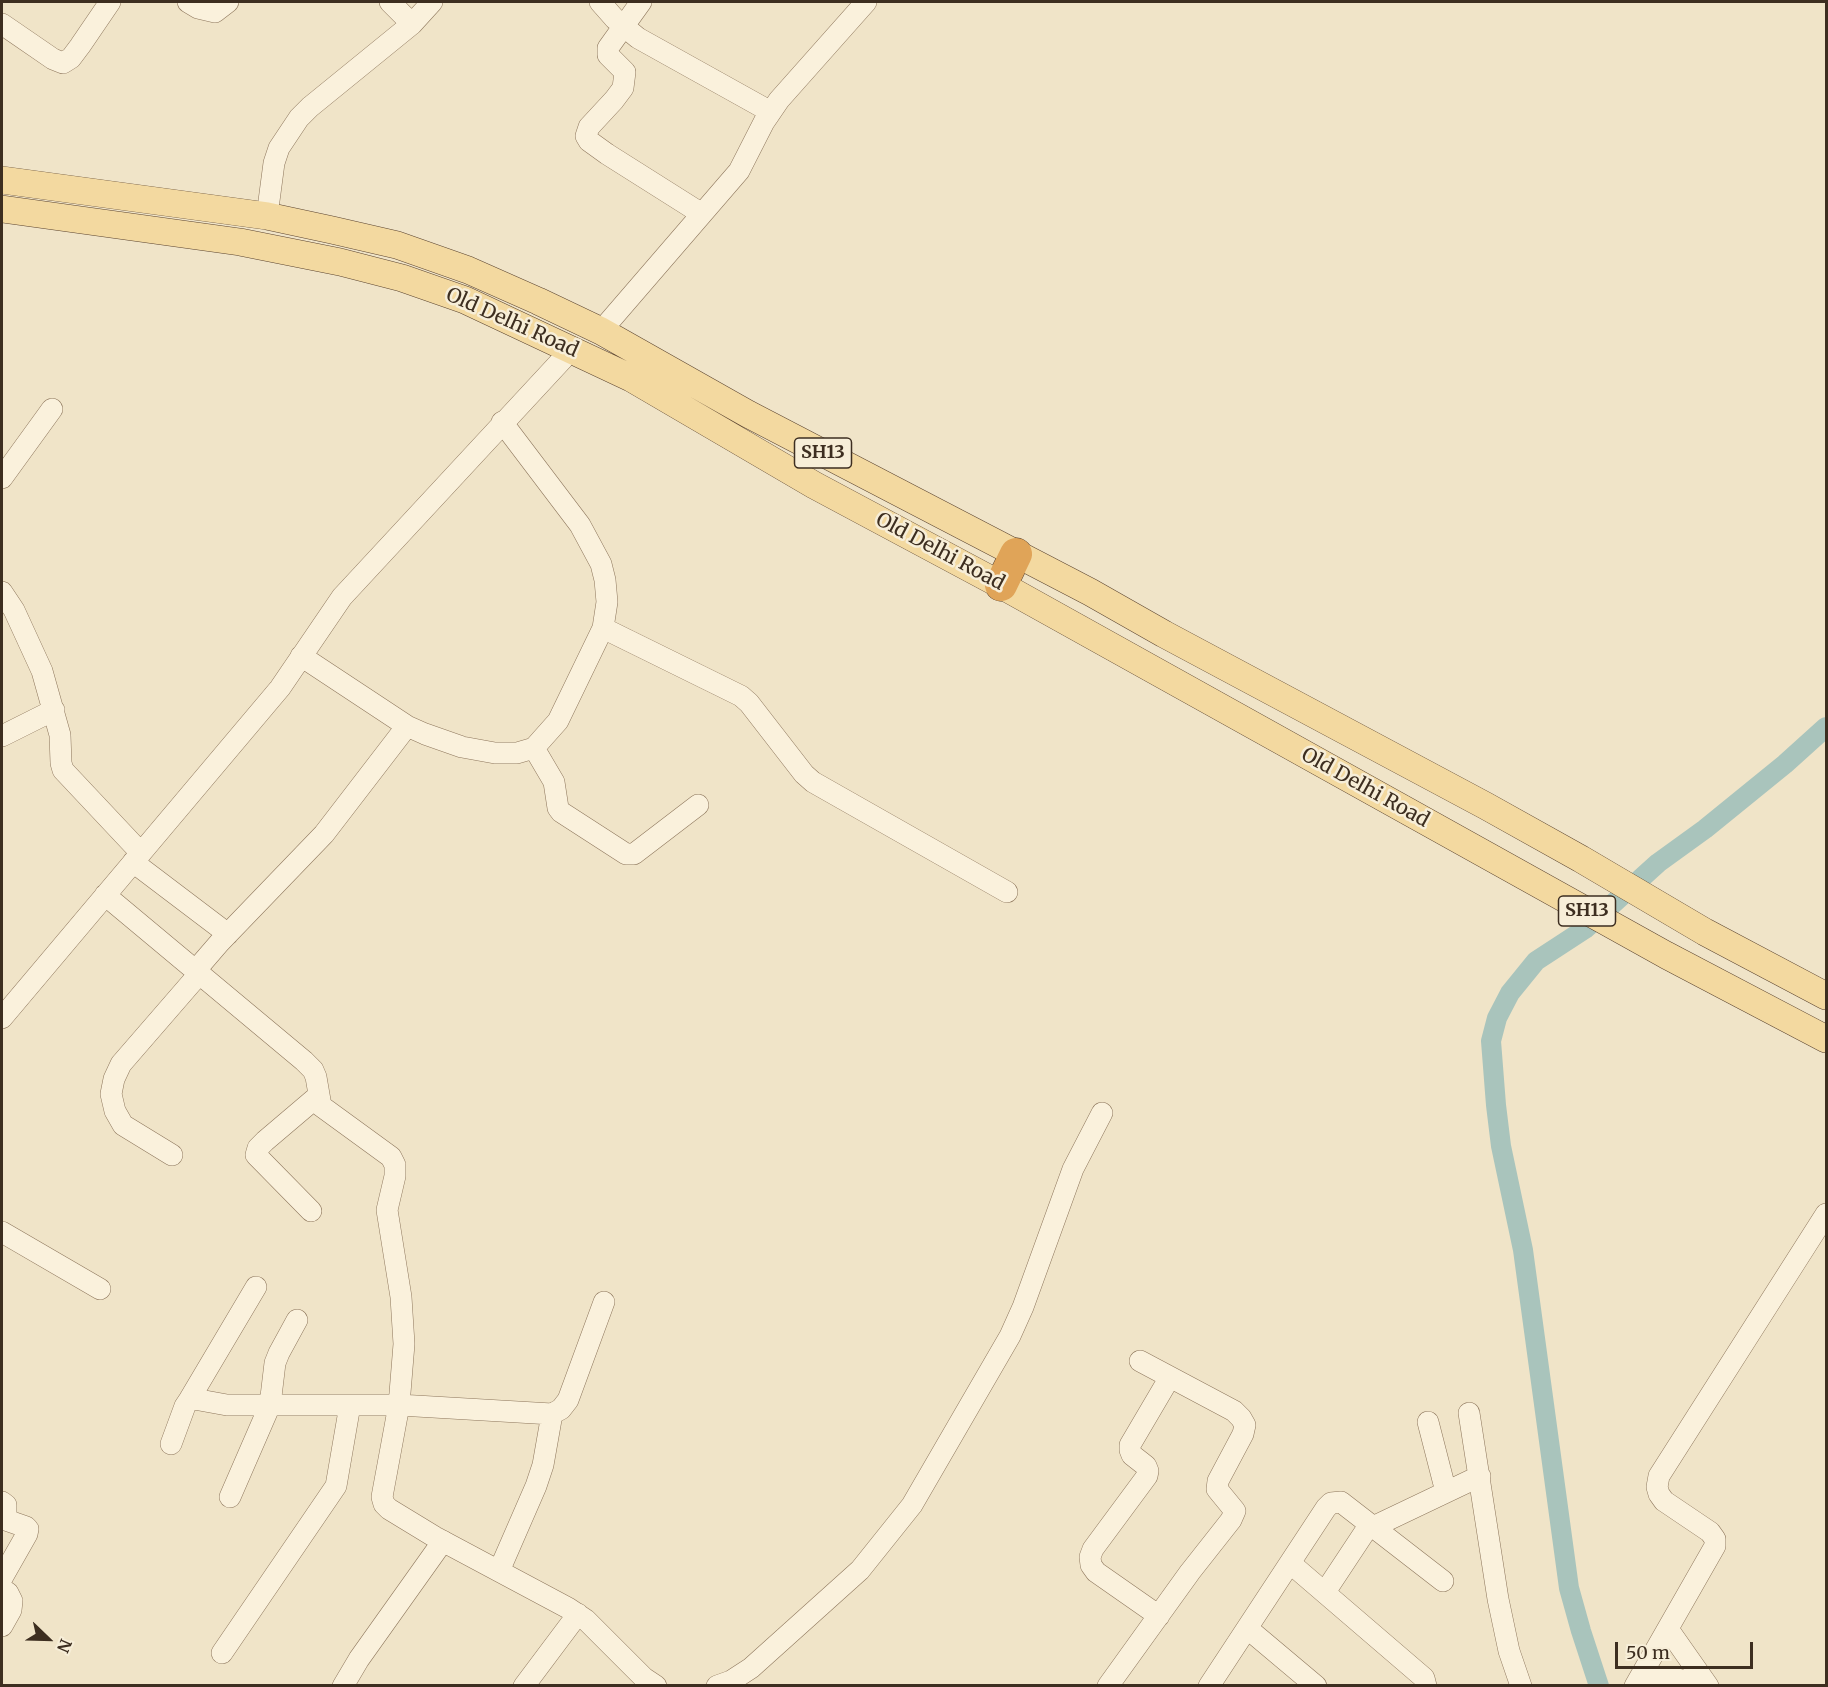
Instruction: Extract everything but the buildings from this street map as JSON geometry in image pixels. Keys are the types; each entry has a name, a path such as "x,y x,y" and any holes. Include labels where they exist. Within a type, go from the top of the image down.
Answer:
{"highway":[{"path":"1001,585 1016,554"}],"main road":[{"name":"Old Delhi Road","path":"2,180 267,216 397,245 468,270 601,331 748,414 1383,750 1595,867 1704,932 1827,996"},
{"name":"Old Delhi Road","path":"2,209 240,242 340,262 402,278 465,300 631,378 814,485 1001,585 1666,955 1827,1039"}],"street":[{"path":"2,24 52,60 63,63 71,58 110,2"},
{"path":"188,2 198,8 215,12 228,2"},
{"path":"390,2 412,24"},
{"path":"267,216 274,163 279,148 299,118 412,24 432,2"},
{"path":"600,2 615,19 638,38 771,112"},
{"path":"641,2 608,48 608,55 625,72 623,88 589,127 586,136 589,141 625,166 702,214"},
{"path":"601,331 739,171 771,112 866,2"},
{"path":"2,1018 280,688 354,582 572,349"},
{"path":"2,478 51,409"},
{"path":"301,656 407,726 443,741 495,753 517,753 534,748 558,721 603,628 607,602 605,580 601,564 580,525 502,422"},
{"path":"2,592 14,610 42,671 60,735 63,770 137,858 228,934"},
{"path":"603,628 741,696 813,782 1007,892"},
{"path":"2,736 54,710"},
{"path":"172,1155 123,1125 115,1111 111,1094 114,1079 121,1064 228,934 324,834 407,726"},
{"path":"534,748 554,782 557,792 556,803 561,812 626,854 634,854 698,805"},
{"path":"105,895 313,1070 321,1106 391,1157 395,1165 395,1176 387,1210 401,1296 404,1344 399,1405 382,1497 384,1504 396,1514 443,1541 578,1614 653,1685"},
{"path":"311,1211 256,1155 258,1148 318,1096"},
{"path":"717,1686 731,1681 751,1668 860,1570 912,1505 1010,1336 1023,1307 1072,1169 1102,1113"},
{"path":"1637,1682 1715,1546 1715,1539 1710,1532 1664,1501 1657,1486 1659,1476 1827,1214"},
{"path":"2,1232 100,1288"},
{"path":"171,1444 189,1400 256,1287"},
{"path":"189,1400 227,1405 399,1405 552,1414 561,1409 568,1400 604,1302"},
{"path":"230,1497 270,1405 275,1363 297,1320"},
{"path":"1108,1686 1231,1520 1234,1511 1217,1489 1218,1481 1243,1434 1245,1425 1234,1412 1140,1361"},
{"path":"1159,1616 1096,1572 1091,1565 1090,1557 1093,1549 1147,1476 1149,1471 1132,1455 1130,1445 1170,1377"},
{"path":"222,1653 336,1486 350,1405"},
{"path":"1469,1413 1498,1599 1509,1651 1512,1682"},
{"path":"499,1571 536,1486 543,1465 552,1414"},
{"path":"1428,1422 1446,1492"},
{"path":"1324,1592 1372,1526 1480,1476"},
{"path":"1209,1686 1331,1503 1341,1502 1443,1581"},
{"path":"2,1578 28,1529 10,1522 4,1509"},
{"path":"343,1686 359,1659 443,1541"},
{"path":"1290,1563 1425,1678 1426,1686"},
{"path":"2,1589 12,1600 11,1610 2,1626"},
{"path":"524,1686 578,1614"},
{"path":"1247,1628 1316,1686"},
{"path":"1668,1629 1708,1686"},
{"path":"1637,1682 1657,1676 1671,1677 1703,1686"}],"waterway":[{"path":"1599,1686 1569,1588 1523,1250 1501,1146 1491,1041 1497,1018 1510,993 1536,961 1585,929 1658,863 1705,829 1785,764 1826,727"}]}
